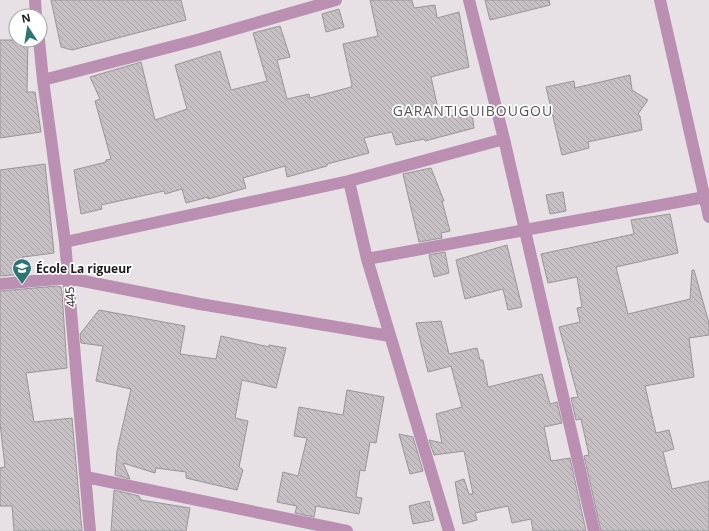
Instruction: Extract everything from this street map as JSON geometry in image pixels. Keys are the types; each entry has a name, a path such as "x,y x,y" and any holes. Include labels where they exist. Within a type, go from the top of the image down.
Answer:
{"street":[{"path":"43,80 197,40 336,0"},
{"path":"469,0 504,139 594,531"},
{"path":"660,0 709,217"},
{"name":"445","path":"40,48 65,242 90,531"},
{"path":"65,242 349,181 504,139"},
{"path":"349,181 367,259 449,531"},
{"path":"367,259 705,197"},
{"path":"0,284 68,278 200,304 390,336"},
{"path":"86,478 347,531"}],"building":[{"path":"51,0 181,0 186,20 72,50 61,47"},
{"path":"370,0 412,0 414,8 435,5 437,18 459,12 469,67 431,77 440,118 472,112 474,128 425,141 424,139 396,145 392,132 364,138 369,153 327,164 327,166 287,177 285,166 243,178 246,188 208,199 208,197 186,203 182,189 165,194 164,191 101,205 102,209 81,214 74,170 106,162 106,160 111,159 95,101 100,99 90,77 141,62 155,120 187,109 175,65 220,51 231,90 267,81 253,33 280,26 290,57 277,60 287,99 309,94 310,98 351,87 352,85 343,44 378,36"},
{"path":"485,0 549,0 550,5 490,20"},
{"path":"339,9 344,27 326,32 322,14"},
{"path":"0,40 8,40 8,48 28,48 27,92 35,92 41,132 0,138"},
{"path":"630,75 632,90 648,100 638,114 640,116 642,130 588,142 589,148 562,155 546,87 574,81 575,88"},
{"path":"45,164 54,253 23,257 26,274 0,276 0,170"},
{"path":"431,168 444,201 442,201 450,231 441,233 442,238 419,242 403,174"},
{"path":"563,192 566,211 550,214 546,195"},
{"path":"670,214 678,253 616,267 628,314 690,299 692,270 694,270 709,323 709,335 689,338 694,377 645,386 656,433 669,430 674,449 663,452 672,489 709,481 709,531 601,531 584,456 589,455 581,419 576,420 571,398 578,397 559,327 580,322 577,308 582,307 577,277 548,283 541,254 634,234 631,220"},
{"path":"507,245 522,307 508,310 503,289 465,299 456,260"},
{"path":"445,252 449,273 434,277 429,255"},
{"path":"57,286 61,287 62,293 67,368 26,373 34,422 72,418 82,531 14,531 12,506 0,506 0,468 5,467 0,423 0,291"},
{"path":"99,310 185,326 180,354 216,359 221,336 269,347 269,345 286,348 276,388 242,380 235,418 248,421 239,467 243,470 237,490 186,478 186,472 156,468 155,473 123,463 130,479 115,475 117,451 131,389 96,381 103,346 81,343 80,334"},
{"path":"441,321 449,354 477,348 480,360 483,360 488,387 542,374 550,404 557,402 562,423 544,427 551,461 570,458 586,531 533,531 531,519 512,523 508,506 475,513 477,520 463,524 455,482 464,479 469,494 473,494 464,451 434,455 429,440 442,443 436,414 462,407 451,366 428,372 416,323"},
{"path":"347,390 384,397 376,443 370,442 365,471 360,470 356,497 362,498 359,514 316,506 314,517 295,513 297,506 277,502 283,472 298,476 307,438 294,436 299,407 343,415"},
{"path":"399,434 413,437 423,471 410,474"},
{"path":"114,490 139,496 141,500 190,508 186,531 111,531"},
{"path":"429,501 434,520 413,524 409,506"}],"place":[{"name":"École La rigueur","path":"22,285"}],"district":[{"name":"GARANTIGUIBOUGOU","path":"473,110"}]}
